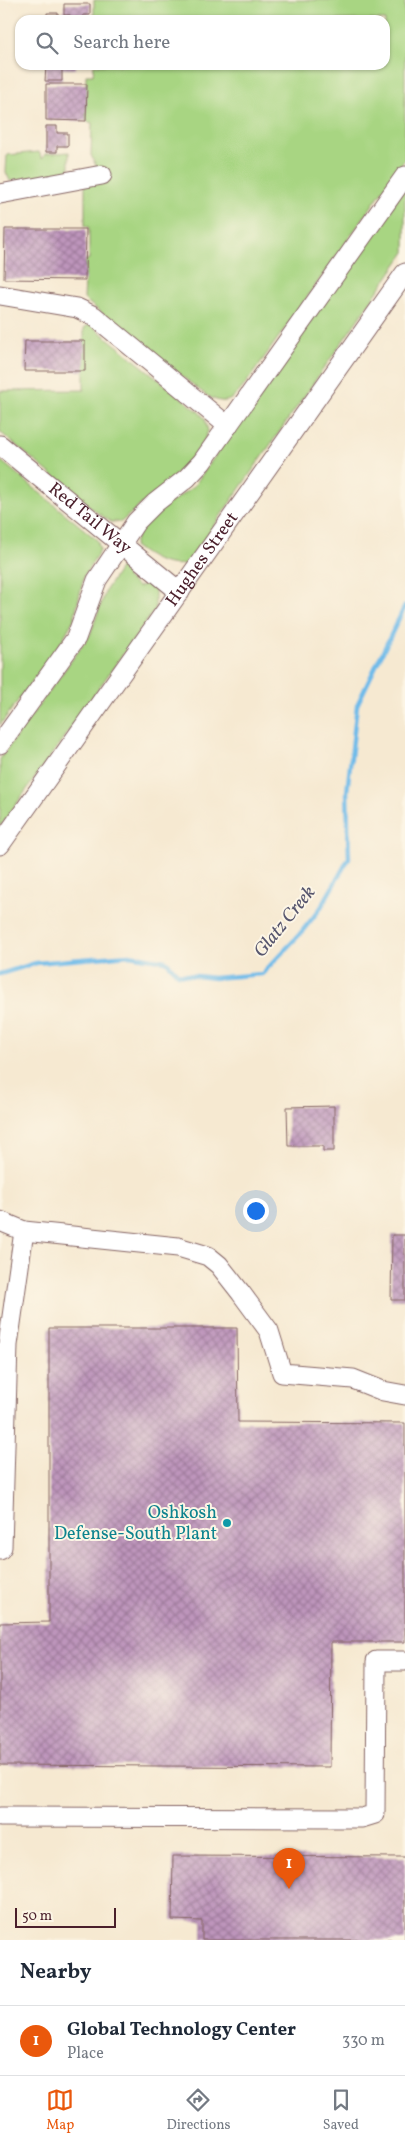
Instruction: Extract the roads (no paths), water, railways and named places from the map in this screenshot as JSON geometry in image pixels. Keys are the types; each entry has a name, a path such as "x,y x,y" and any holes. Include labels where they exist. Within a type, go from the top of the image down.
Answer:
{"street":[{"path":"0,194 102,175"},
{"path":"0,744 76,638 97,580 120,544 136,522 155,503 187,478 197,467 405,176"},
{"name":"Hughes Street","path":"0,845 405,273"},
{"path":"0,295 77,308 94,316 228,426"},
{"name":"Red Tail Way","path":"0,445 180,592"},
{"path":"0,1221 24,1231 178,1247 208,1256 241,1292 269,1331 282,1373 353,1379 383,1391 405,1395"},
{"path":"0,1550 2,1547 8,1345 24,1231"},
{"path":"0,1818 362,1818 375,1814 376,1662 405,1661"}],"waterway":[{"name":"Glatz Creek","path":"0,974 36,963 129,955 166,961 178,974 214,978 262,974 299,935 320,909 349,858 347,792 357,705 405,606"}],"place":[{"name":"Oshkosh Defense-South Plant","path":"227,1523"},
{"name":"Global Technology Center","path":"289,1889"}]}
